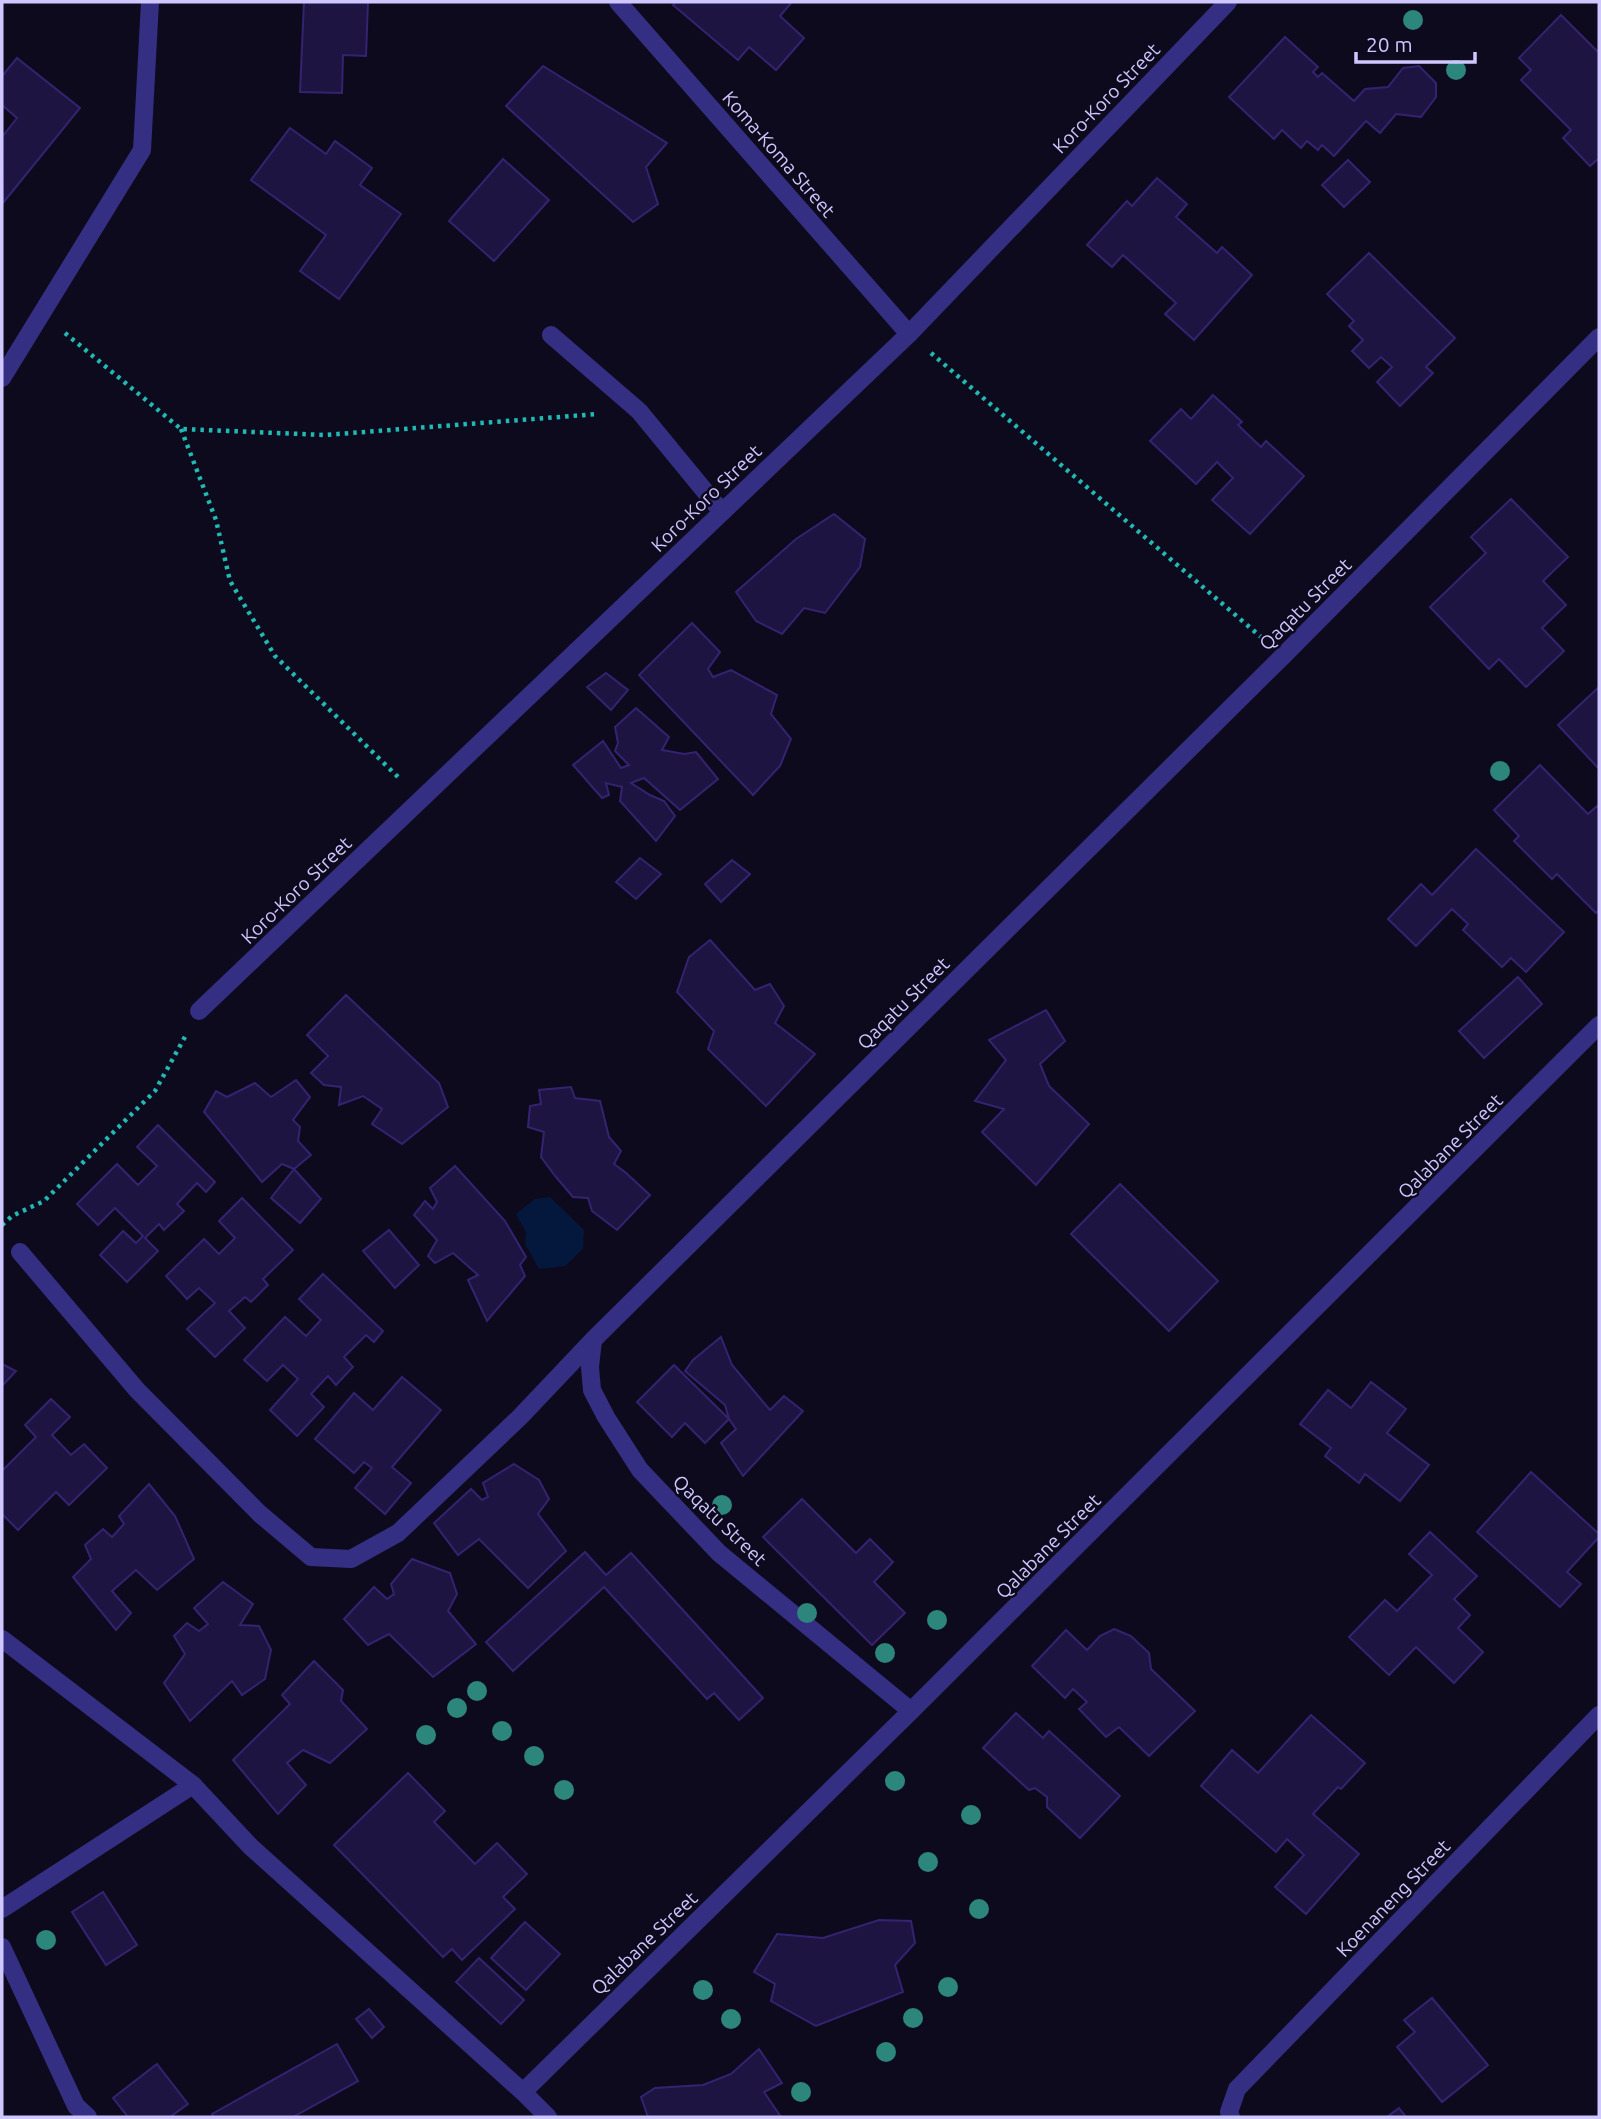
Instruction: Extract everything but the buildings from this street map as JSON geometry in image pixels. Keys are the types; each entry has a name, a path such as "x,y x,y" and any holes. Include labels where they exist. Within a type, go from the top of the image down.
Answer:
{"street":[{"path":"2,378 142,150 150,2"},
{"name":"Koma-Koma Street","path":"618,2 909,334"},
{"name":"Koro-Koro Street","path":"199,1012 909,334 1228,2"},
{"path":"551,334 639,411 722,512"},
{"name":"Qaqatu Street","path":"911,1712 719,1553 640,1470 606,1418 592,1390 590,1367 593,1340 1283,656 1599,337"},
{"name":"Qalabane Street","path":"523,2092 911,1712 1599,1025"},
{"path":"19,1252 137,1390 260,1514 311,1557 351,1559 398,1533 520,1418 593,1340"},
{"path":"2,1639 193,1785 251,1847 548,2117"},
{"name":"Koenaneng Street","path":"1231,2117 1229,2112 1237,2089 1599,1715"},
{"path":"2,1909 193,1785"},
{"path":"2,1947 76,2106 88,2117"}],"path":[{"path":"43,314 181,429 216,520 230,581 275,656 421,800"},
{"path":"909,334 1283,656"},
{"path":"181,429 325,435 639,411"},
{"path":"2,1225 12,1216 44,1201 155,1091 199,1012"}],"water":[{"path":"550,1197 584,1230 583,1249 565,1266 539,1269 525,1244 526,1232 516,1214 535,1199"}]}
